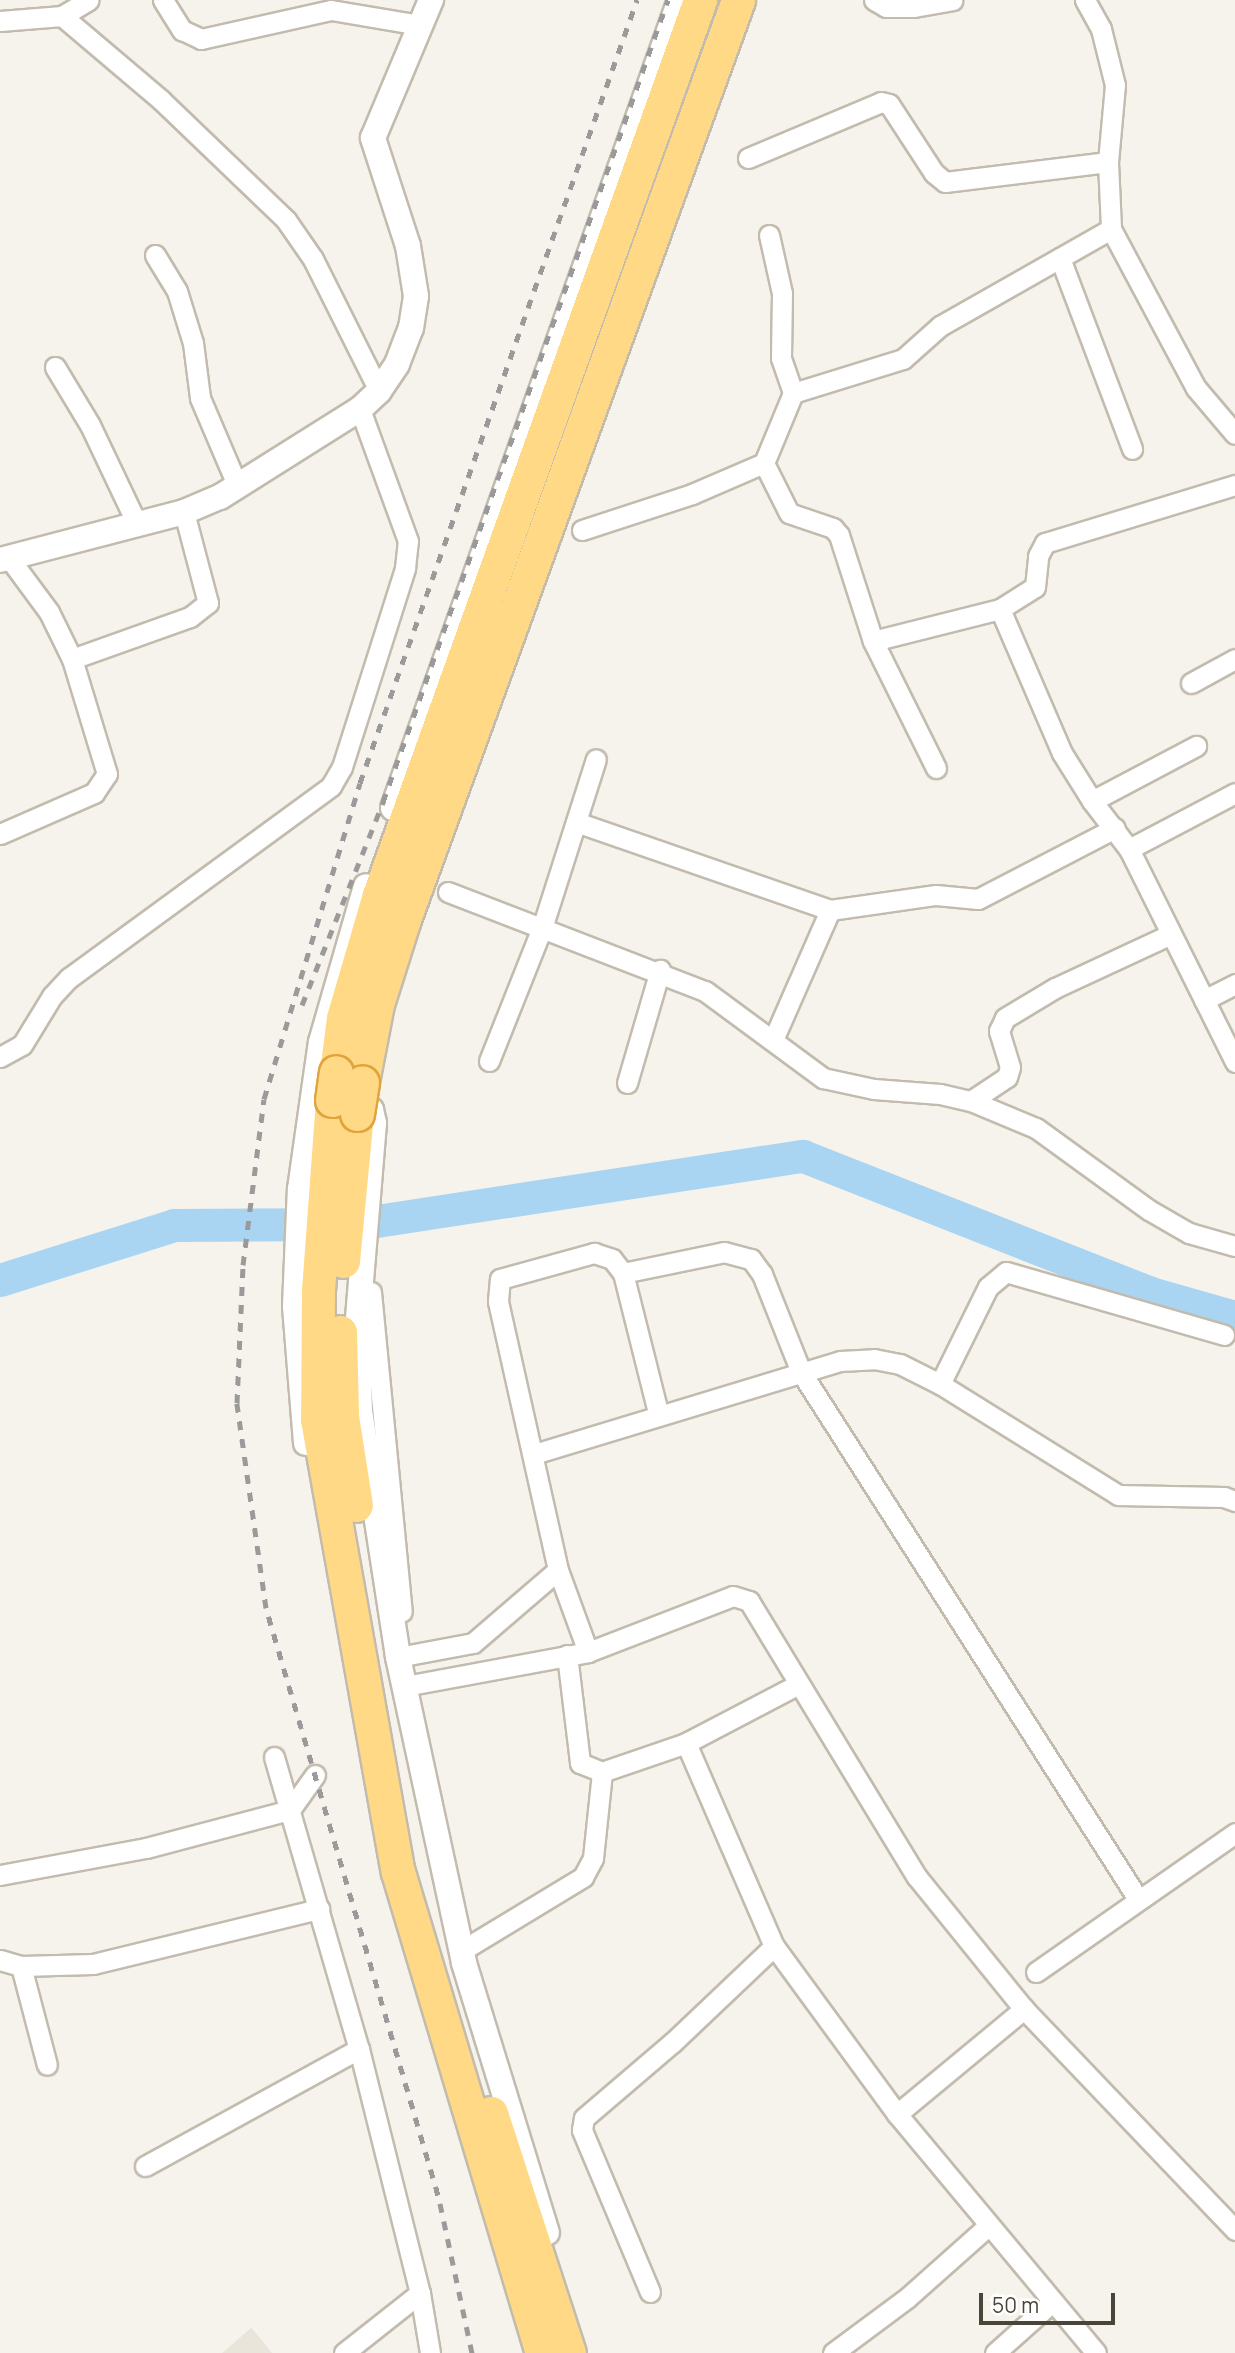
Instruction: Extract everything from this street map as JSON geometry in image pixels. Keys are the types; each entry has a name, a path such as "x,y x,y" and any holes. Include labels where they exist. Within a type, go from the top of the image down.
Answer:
{"highway":[{"path":"569,2353 468,2044 420,1875 342,1416 349,1178 340,1090 344,1018 379,895 699,0"},
{"path":"340,1090 377,1004 403,922 738,0"},
{"path":"347,1292 317,1419 398,1872 542,2353"}],"street":[{"path":"39,0 55,17 161,100 286,220 313,259 379,391"},
{"path":"0,21 55,17 89,0"},
{"path":"163,0 182,30 201,39 308,6 421,24"},
{"path":"0,834 86,798 105,782 107,768 72,659 49,612 5,559 184,512 238,487 360,409 379,391 397,364 411,328 416,296 408,246 373,138 431,0"},
{"path":"529,2353 463,2148 394,1896 301,1418 298,1256 300,1189 340,1090 343,953 680,0"},
{"path":"874,0 895,7 952,0"},
{"path":"1085,0 1101,29 1115,85 1108,162 1111,229 1196,388 1235,434"},
{"path":"748,158 881,102 889,104 934,173 945,182 1108,162"},
{"path":"793,393 903,359 940,326 1111,229"},
{"path":"582,530 692,494 764,463 793,393 781,358 782,293 769,236"},
{"path":"155,255 177,291 193,343 200,398 238,487"},
{"path":"1060,258 1132,449"},
{"path":"55,367 90,425 137,524"},
{"path":"0,1057 22,1045 52,996 69,978 331,786 342,767 405,568 408,541 360,409"},
{"path":"764,463 789,513 825,525 839,535 873,641 936,768"},
{"path":"873,641 1000,609 1035,587 1038,556 1045,543 1235,485"},
{"path":"72,659 190,617 208,603 184,512"},
{"path":"1000,609 1062,753 1092,801 1129,849 1169,935 1235,1062"},
{"path":"1191,684 1235,659"},
{"path":"1092,801 1196,746"},
{"path":"489,1061 542,928 596,759"},
{"path":"1129,849 1235,793"},
{"path":"576,822 830,910 936,895 978,899 1115,828"},
{"path":"448,892 660,970 705,991 823,1078 971,1101 1036,1128 1149,1210 1189,1233 1235,1246"},
{"path":"773,1040 830,910"},
{"path":"971,1101 1007,1077 1010,1067 999,1031 1006,1018 1063,984 1169,935"},
{"path":"627,1083 660,970"},
{"path":"1204,1000 1235,984"},
{"path":"340,1090 352,1094 371,1110 374,1123 349,1178"},
{"path":"623,1273 724,1252 751,1259 762,1274 801,1372 1138,1899"},
{"path":"588,1652 558,1570 498,1301 500,1279 594,1253 612,1259 623,1273 659,1416"},
{"path":"940,1384 988,1287 1006,1272 1224,1335"},
{"path":"347,1292 360,1411 405,1686 461,1951 586,2353"},
{"path":"534,1454 840,1361 874,1359 900,1364 940,1384 1118,1495 1224,1497 1235,1501"},
{"path":"402,1656 473,1643 558,1570"},
{"path":"405,1686 588,1652 733,1596 742,1597 755,1608 917,1877 1024,2009 1235,2230"},
{"path":"567,1655 580,1763 601,1772 686,1743 799,1684"},
{"path":"686,1743 775,1946 897,2114 987,2227 1096,2353"},
{"path":"274,1757 359,2049 420,2293 430,2353"},
{"path":"461,1951 583,1877 593,1858 601,1772"},
{"path":"0,1875 146,1848 290,1810 315,1775"},
{"path":"1036,1972 1235,1833"},
{"path":"0,1960 21,1966 93,1965 139,1956 319,1909"},
{"path":"650,2292 582,2130 584,2118 775,1946"},
{"path":"21,1966 47,2065"},
{"path":"897,2114 1024,2009"},
{"path":"145,2166 359,2049"},
{"path":"833,2353 907,2298 987,2227"},
{"path":"344,2353 420,2293"},
{"path":"995,2353 1052,2302"},
{"path":"369,2353 373,2328"}],"shaded area":[{"path":"251,2328 272,2353 222,2353"}],"waterway":[{"path":"0,1280 174,1225 357,1224 803,1156 1150,1293 1235,1317"}],"railway":[{"path":"472,2353 438,2195 266,1608 237,1403 243,1265 264,1099 360,783 637,0"},
{"path":"302,1005 383,802 668,0"}]}
